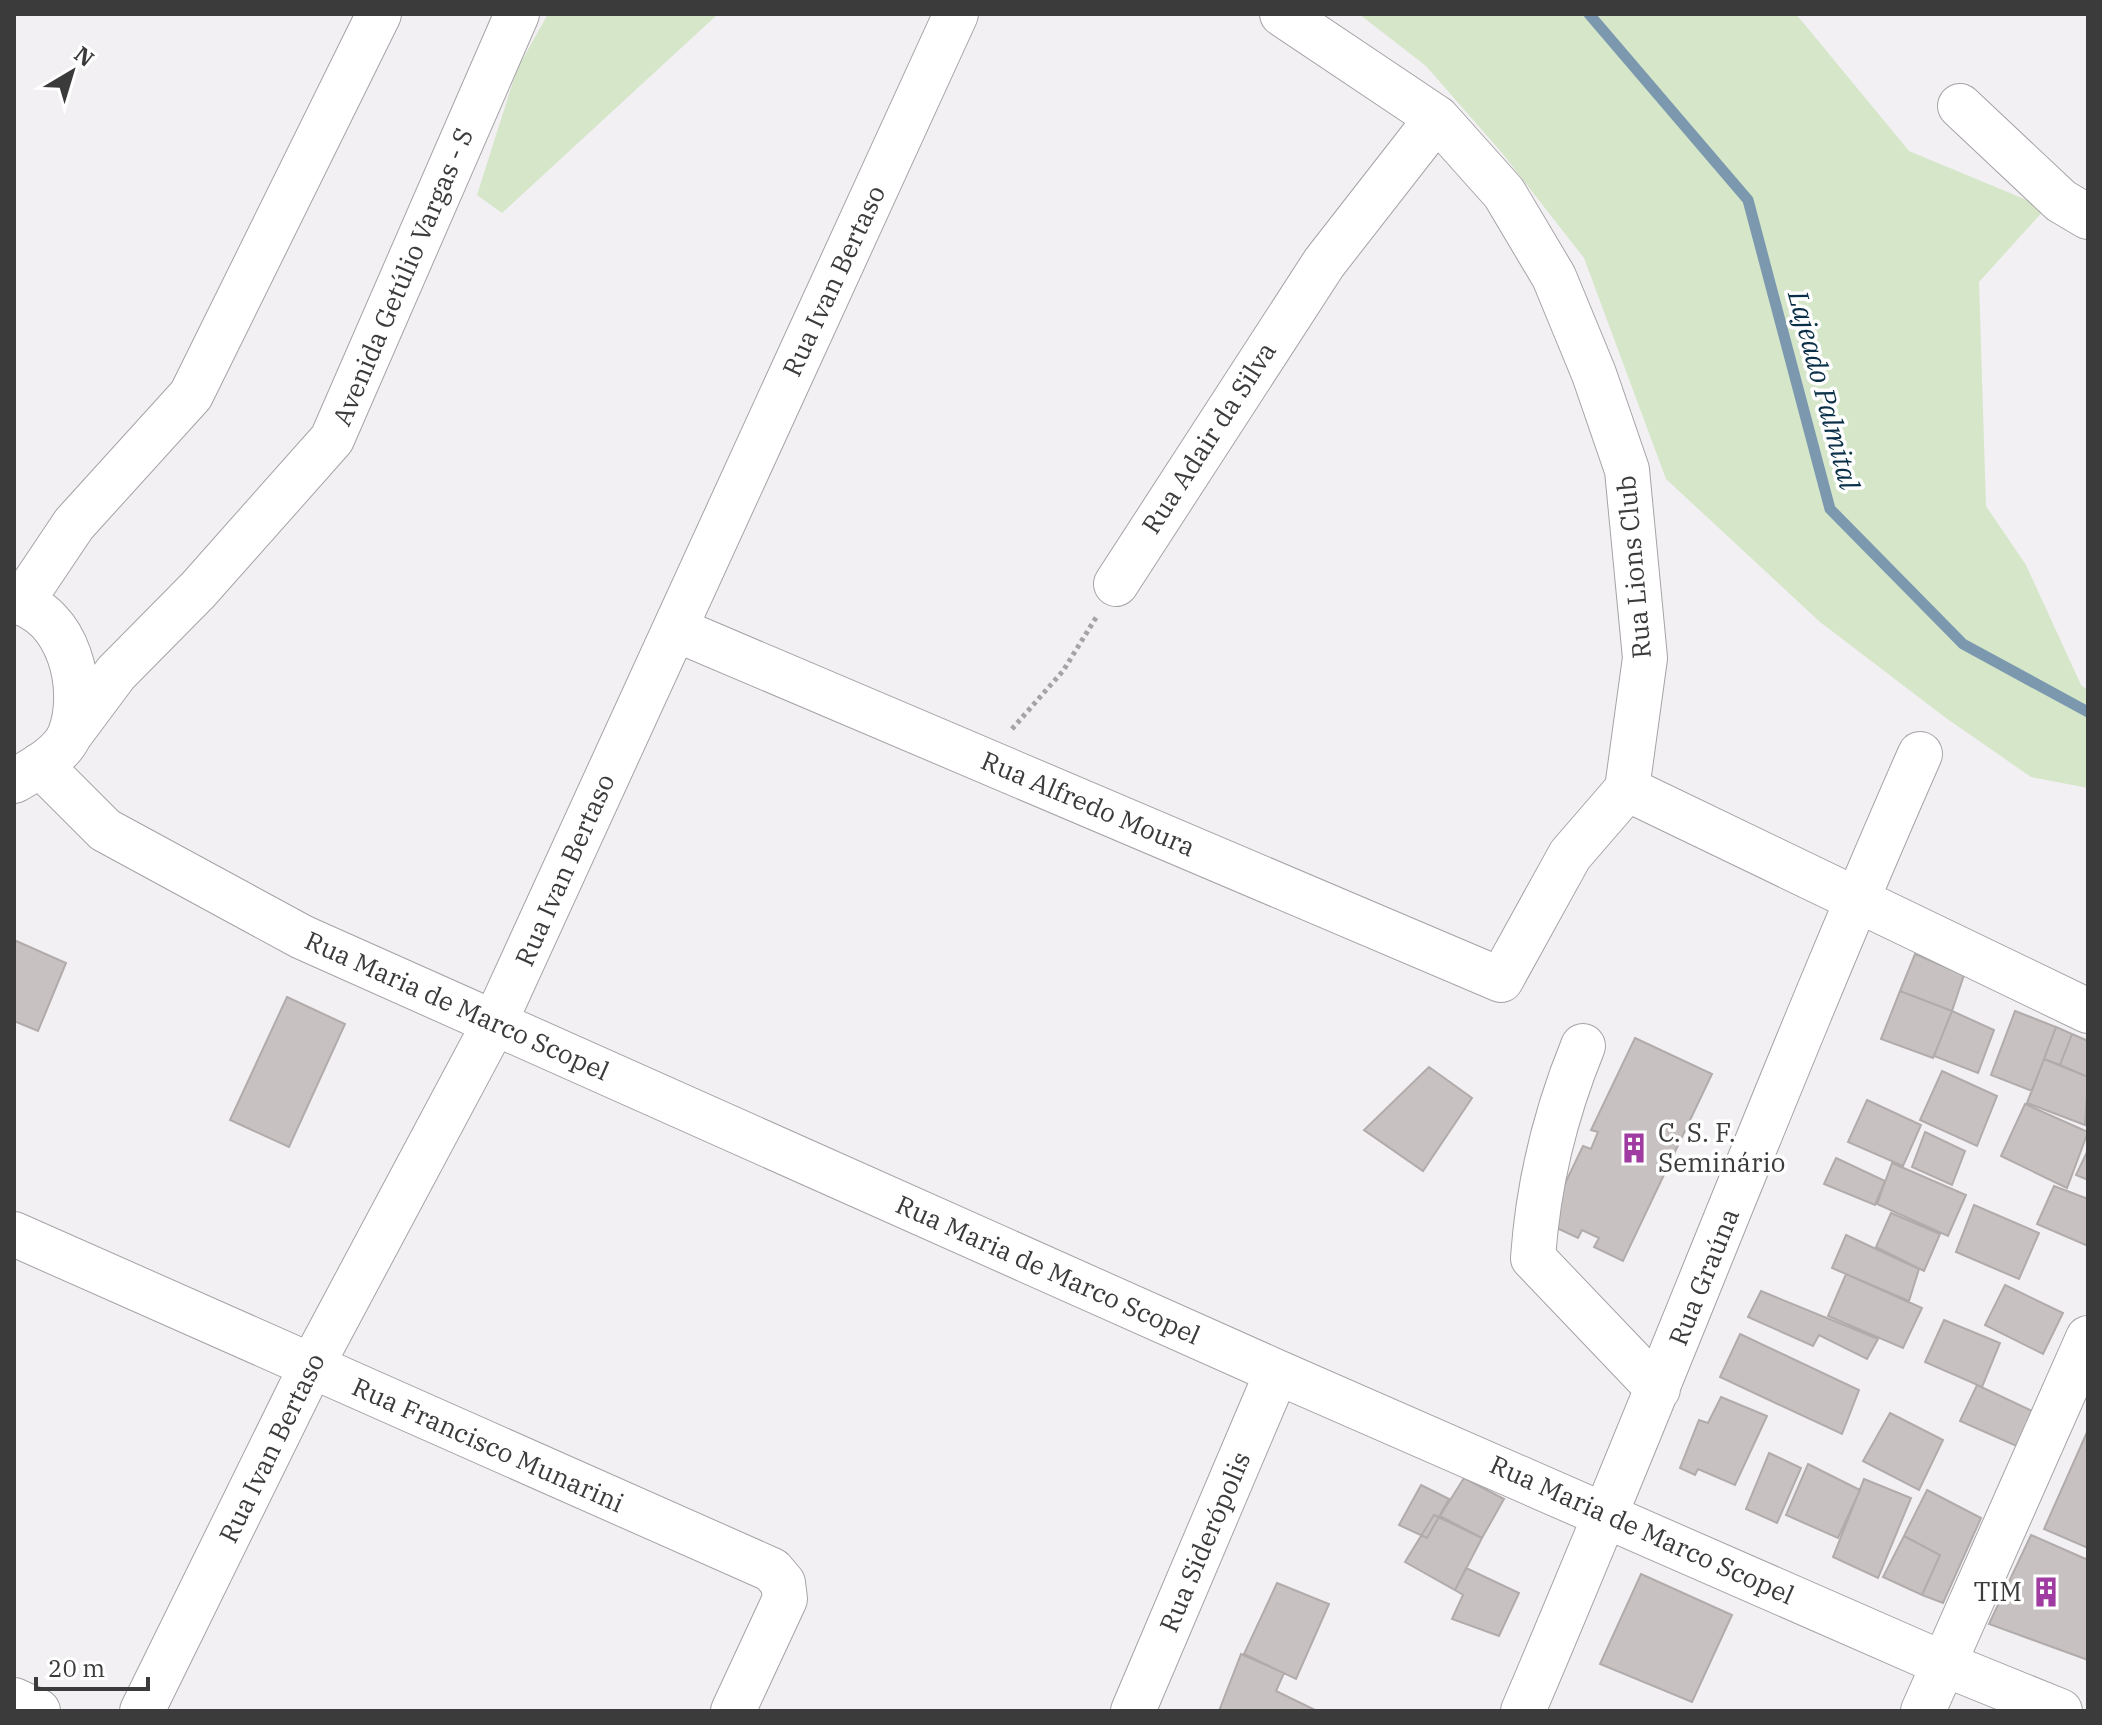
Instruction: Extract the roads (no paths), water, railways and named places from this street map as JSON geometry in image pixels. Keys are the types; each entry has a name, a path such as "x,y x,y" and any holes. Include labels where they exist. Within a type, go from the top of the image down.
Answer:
{"street":[{"path":"46,767 77,694 71,657 51,625 18,602 74,524 191,395 379,14"},
{"name":"Avenida Getúlio Vargas - S","path":"46,767 116,673 198,590 332,439 517,14"},
{"name":"Rua Ivan Bertaso","path":"142,1711 311,1367 494,1024 956,14"},
{"name":"Rua Lions Club","path":"1282,14 1437,118 1504,193 1554,277 1594,374 1627,470 1645,658 1627,789"},
{"path":"1960,106 2061,201 2088,217"},
{"name":"Rua Adair da Silva","path":"1116,584 1324,263 1437,118"},
{"name":"Rua Alfredo Moura","path":"675,629 1501,980 1570,855 1627,789"},
{"name":"Rua Graúna","path":"1523,1711 1608,1514 1856,900 1920,754"},
{"name":"Rua Maria de Marco Scopel","path":"46,767 105,830 302,937 1277,1372 1608,1514 1944,1664 2060,1711"},
{"path":"1627,789 2088,1011"},
{"path":"1583,1046 1563,1097 1535,1226 1533,1258 1658,1389"},
{"name":"Rua Francisco Munarini","path":"14,1234 772,1570 783,1583 785,1599 733,1711"},
{"path":"1923,1711 2088,1338"},
{"name":"Rua Siderópolis","path":"1133,1711 1277,1372"},
{"path":"14,1700 38,1711"}],"waterway":[{"name":"Lajeado Palmital","path":"1589,14 1748,200 1830,509 1963,644 2088,712"}],"place":[{"name":"C. S. F. Seminário","path":"1634,1148"},
{"name":"TIM","path":"2046,1592"}]}
